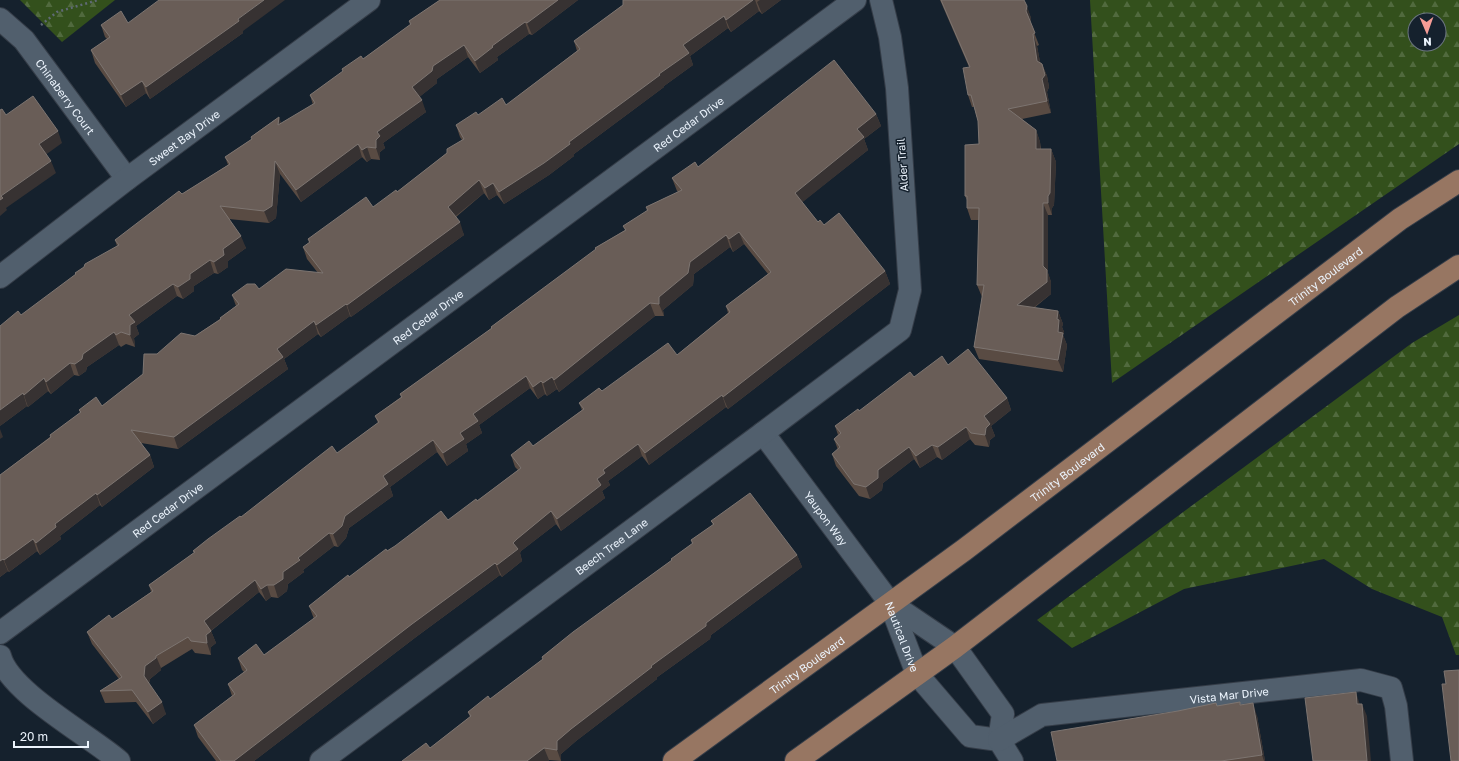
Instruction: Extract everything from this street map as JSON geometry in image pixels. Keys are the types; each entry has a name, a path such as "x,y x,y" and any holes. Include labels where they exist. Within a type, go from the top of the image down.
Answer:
{"main road":[{"name":"Trinity Boulevard","path":"674,761 964,550 1400,219 1459,181"},
{"path":"796,761 955,647 1397,307 1459,266"}],"street":[{"name":"Sweet Bay Drive","path":"0,277 127,179 368,0"},
{"name":"Red Cedar Drive","path":"0,633 855,0"},
{"name":"Alder Trail","path":"881,0 890,37 897,88 910,290 900,330"},
{"name":"Chinaberry Court","path":"0,19 24,40 127,179"},
{"name":"Beech Tree Lane","path":"321,761 900,330"},
{"name":"Yaupon Way","path":"763,433 890,603"},
{"name":"Nautical Drive","path":"890,603 955,647 1003,714 999,740 970,736 917,674 890,603"},
{"path":"0,656 2,664 26,692 119,761"},
{"name":"Vista Mar Drive","path":"999,740 1042,715 1361,680 1391,688 1396,706 1402,761"},
{"path":"999,740 1012,761"}],"path":[{"path":"24,40 57,12 98,0"}],"green space":[{"path":"20,0 115,0 62,42"},
{"path":"1090,0 1459,0 1459,144 1112,383"},
{"path":"1459,315 1459,655 1456,655 1442,617 1372,589 1324,559 1184,589 1072,648 1037,620 1412,343"}],"building":[{"path":"159,0 264,0 238,19 239,21 146,87 142,81 121,95 91,50 110,37 101,25 121,11 128,23"},
{"path":"440,0 558,0 492,46 493,47 475,61 464,45 433,66 432,71 412,87 422,100 377,132 380,136 376,140 376,148 367,147 362,150 358,144 296,190 275,161 272,206 264,211 220,206 241,236 223,249 224,255 214,262 210,260 190,274 190,279 178,287 173,284 129,315 135,322 130,325 130,335 121,332 116,335 114,332 83,354 82,359 75,364 70,363 46,382 44,378 24,395 23,393 0,410 0,326 18,311 21,315 76,274 75,273 84,267 85,264 119,245 115,240 179,191 182,194 230,164 225,157 252,139 251,137 279,117 278,125 315,103 310,95 343,71 342,69 361,56 363,59 411,24 409,21"},
{"path":"623,0 753,0 726,20 724,16 683,45 689,53 569,142 570,144 544,163 499,192 493,183 485,188 479,180 448,207 460,222 347,305 346,304 316,325 314,321 277,349 283,357 174,437 131,430 150,455 97,495 96,493 55,524 56,527 36,543 33,539 4,560 3,559 0,561 0,475 51,437 50,435 81,412 79,410 96,397 102,406 143,374 144,354 157,354 181,333 195,336 221,319 220,318 239,304 232,295 247,284 255,284 259,289 286,269 323,273 303,247 310,242 308,239 366,197 373,207 396,190 397,192 447,153 447,149 464,139 456,125 476,112 478,115 502,98 506,105 580,49 574,41 623,5"},
{"path":"941,0 1024,0 1027,6 1026,11 1035,33 1033,34 1037,61 1042,64 1045,75 1042,79 1047,101 1008,109 1036,130 1036,149 1051,149 1050,193 1048,196 1048,203 1043,203 1043,266 1047,270 1047,282 1017,305 1058,311 1058,332 1063,333 1058,360 974,347 984,285 977,285 979,208 967,208 967,196 965,196 965,145 979,144 978,121 971,95 968,95 963,68 970,67"},
{"path":"834,60 876,114 857,129 864,137 795,193 818,222 820,220 824,225 839,213 885,271 723,397 722,395 645,453 638,444 603,470 605,473 597,479 601,485 557,519 551,511 513,543 518,549 497,565 495,563 412,624 234,761 221,761 194,725 235,694 228,684 247,670 238,658 256,644 264,655 317,616 309,606 348,575 349,577 386,549 387,551 395,546 441,511 448,520 476,499 477,501 521,468 511,455 529,441 533,446 584,409 579,403 599,388 602,391 668,343 677,355 730,312 726,306 771,272 739,232 729,239 726,235 690,262 688,273 659,297 659,304 650,303 554,380 552,377 543,383 541,381 533,387 526,376 473,414 478,421 460,433 464,439 443,453 433,440 383,476 388,484 345,516 342,526 333,534 329,533 298,558 300,560 283,572 283,579 274,585 267,585 261,589 255,580 204,621 211,631 206,635 207,643 191,641 188,637 156,656 156,658 145,666 144,676 162,702 148,712 132,690 100,691 122,677 87,632 109,615 112,619 153,591 149,585 195,552 193,551 208,539 240,516 241,517 332,446 337,453 379,422 375,416 402,397 400,394 492,328 491,327 596,249 595,248 626,230 623,226 648,210 646,207 682,190 672,178 695,162 698,167"},
{"path":"33,96 58,131 39,144 51,161 1,196 3,198 0,200 0,110 2,109 6,115"},
{"path":"968,349 1007,398 984,416 990,424 986,428 985,435 971,433 966,427 938,447 932,445 916,456 909,447 878,470 878,478 866,487 854,484 832,454 840,447 834,439 841,433 835,426 858,409 859,411 910,372 914,377 942,356 948,365"},
{"path":"750,493 797,555 706,623 706,626 651,666 652,667 571,729 557,741 557,750 544,748 527,761 402,761 426,743 430,748 471,716 468,712 488,696 490,699 543,659 542,657 573,632 672,560 671,559 693,543 691,540 714,524 711,521"},
{"path":"1459,670 1459,761 1451,761 1442,684 1446,684 1444,671"},
{"path":"1356,692 1357,704 1362,704 1367,761 1313,761 1305,698"},
{"path":"1240,702 1240,705 1253,703 1262,755 1221,761 1057,761 1051,732 1178,711 1216,703 1217,706"}]}
